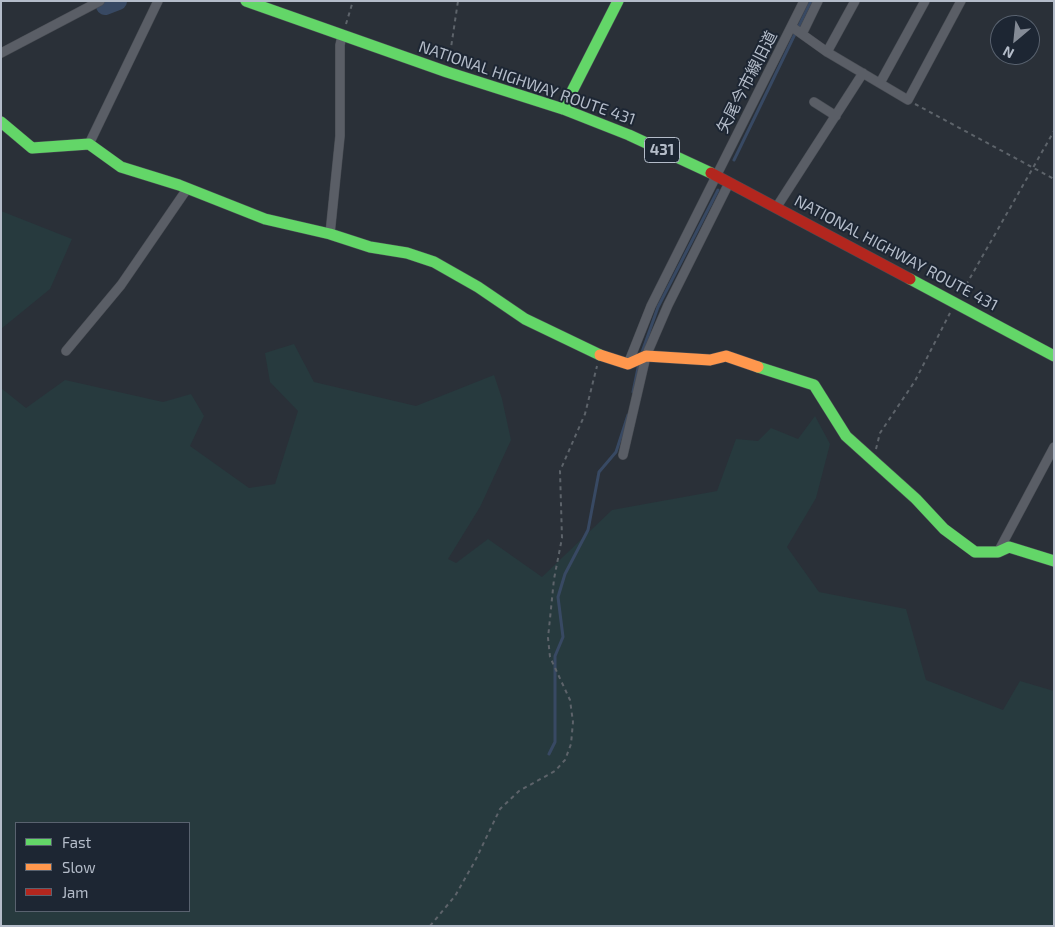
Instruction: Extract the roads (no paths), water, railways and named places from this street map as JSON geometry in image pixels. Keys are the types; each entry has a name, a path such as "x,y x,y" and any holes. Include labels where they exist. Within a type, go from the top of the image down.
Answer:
{"main road":[{"name":"NATIONAL HIGHWAY ROUTE 431","path":"246,1 447,72 563,109 629,135 716,175 1054,356"},
{"path":"563,109 618,1"},
{"path":"1,122 32,148 89,144 121,167 264,218 330,234 370,247 407,253 434,262 478,287 525,319 599,355 628,364 646,356 710,360 726,356 814,385 846,436 916,499 944,529 975,552 998,552 1009,548 1054,561"}],"street":[{"path":"1,53 100,1"},
{"path":"89,144 158,1"},
{"name":"矢尾今市線旧道","path":"628,364 651,306 804,1"},
{"path":"802,34 818,1"},
{"path":"828,52 855,1"},
{"path":"880,83 925,1"},
{"path":"792,27 828,52 908,100 961,1"},
{"path":"330,234 340,136 340,45 342,36"},
{"path":"776,208 863,73"},
{"path":"814,102 836,116"},
{"path":"623,455 646,356 668,305 729,183"},
{"path":"66,351 120,285 187,189"},
{"path":"998,552 1054,447"}],"waterway":[{"path":"105,6 118,1"},
{"path":"734,160 811,1"},
{"path":"641,355 658,307 718,190"},
{"path":"633,392 639,363"},
{"path":"549,754 555,742 555,656 563,637 558,597 565,574 588,530 599,472 616,452 628,415"}]}
